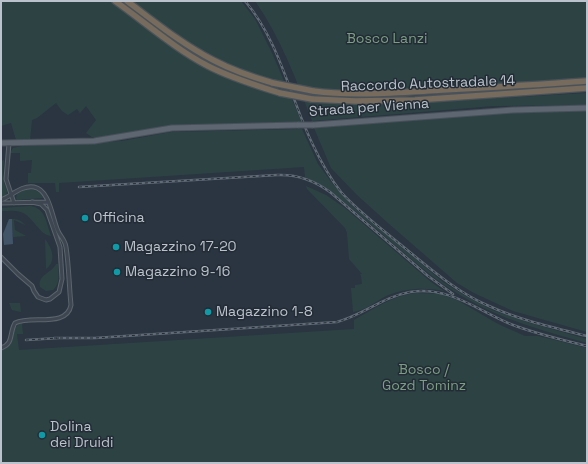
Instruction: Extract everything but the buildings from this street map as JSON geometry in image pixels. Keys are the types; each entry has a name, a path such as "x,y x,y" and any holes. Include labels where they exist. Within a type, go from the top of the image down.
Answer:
{"highway":[{"name":"Raccordo Autostradale 14","path":"115,1 172,43 209,66 236,78 280,93 312,99 350,101 407,100 586,89"},
{"name":"Raccordo Autostradale 14","path":"127,1 170,33 198,51 228,67 273,83 313,91 333,93 368,93 520,86 587,80"}],"main road":[{"name":"Strada per Vienna","path":"1,143 94,141 186,127 313,125 514,110 587,108"}],"street":[{"path":"9,143 6,179 14,202"},
{"path":"1,200 27,187 42,190 48,202 57,230 66,247 70,308 65,315 60,318 23,320 15,323 10,342 5,347 1,348"},
{"path":"1,257 32,286 38,297 46,300 50,299 59,292 62,279 60,247 47,210 41,204 32,202"},
{"path":"1,203 48,202"}],"green space":[{"path":"1,1 241,1 255,19 272,53 302,123 175,125 101,137 92,137 86,133 96,120 86,106 80,113 77,109 68,115 62,111 56,103 37,118 32,120 30,140 16,140 11,123 1,126"},
{"name":"Bosco Lanzi","path":"255,1 587,1 587,77 546,81 396,89 355,90 314,88 312,102 381,105 587,93 587,105 493,106 312,121 294,74 273,29"},
{"path":"587,111 587,332 513,311 474,293 457,283 356,194 331,168 314,128 492,113"},
{"path":"302,129 318,164 351,205 443,282 492,310 530,323 587,339 587,343 525,325 468,300 450,289 423,269 341,200 321,185 305,177 304,167 59,183 59,192 56,192 55,183 28,183 28,173 31,173 32,160 20,161 20,153 10,153 13,148 22,146 122,141 171,132"},
{"path":"4,160 4,183 7,191 6,196 1,198 1,161"},
{"path":"306,186 326,195 345,208 431,282 444,291 422,289 400,291 386,296 366,308 353,312 351,288 355,288 355,285 362,284 360,274 362,274 349,259 347,233 345,228 307,189"},
{"path":"26,189 36,191 43,198 17,200 17,194"},
{"path":"35,207 45,217 51,236 39,229 29,217 21,212 1,211 1,208"},
{"path":"12,219 23,222 25,225 14,220 15,230 26,236 13,237"},
{"path":"45,239 50,246 52,254 51,262 46,269"},
{"path":"56,264 58,264 58,278 56,287 53,290 46,291 40,287 41,280"},
{"name":"Bosco / Gozd Tominz","path":"416,293 440,294 457,300 498,324 525,336 538,336 587,348 587,463 1,463 1,350 7,348 12,340 15,328 22,323 23,334 17,334 19,350 354,329 354,320 369,311 391,300"},
{"path":"9,303 20,303 21,312 12,310"}],"water":[{"path":"9,219 12,219 13,244 4,245 3,234"}],"railway":[{"path":"245,1 257,17 276,52 305,127 319,158 337,187 354,205 440,276 476,300 525,320 587,336"},
{"path":"79,187 277,175 299,177 330,192 428,276 453,294"},
{"path":"54,338 95,338 337,322 356,315 400,294 424,291 437,292 451,296 513,325 550,337 587,346"},
{"path":"26,340 59,338"}],"place":[{"name":"Officina","path":"85,218"},
{"name":"Magazzino 17-20","path":"116,247"},
{"name":"Magazzino 9-16","path":"117,272"},
{"name":"Magazzino 1-8","path":"208,312"},
{"name":"Dolina dei Druidi","path":"42,435"}]}
